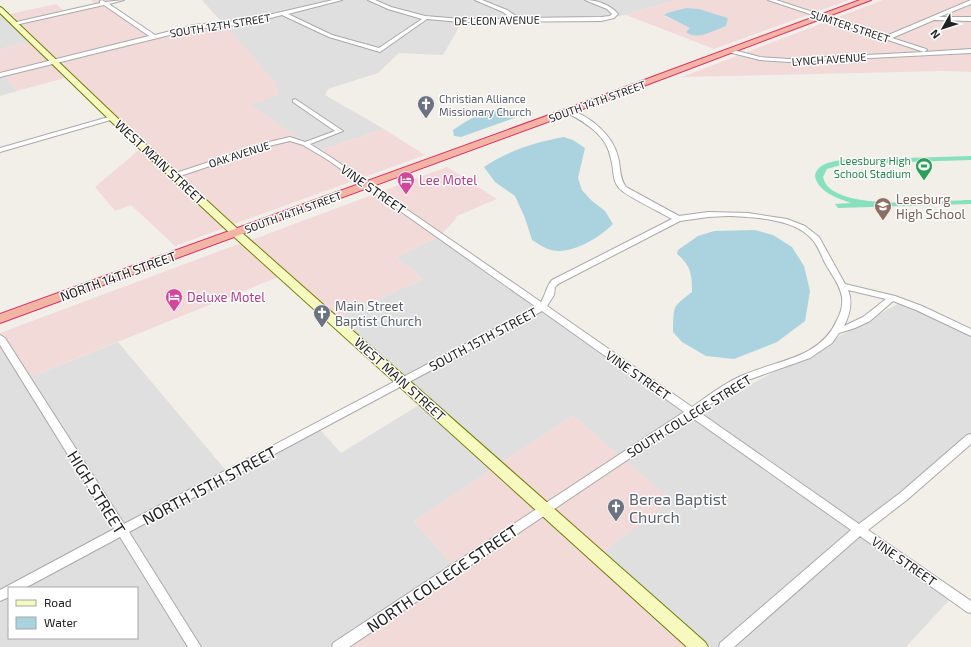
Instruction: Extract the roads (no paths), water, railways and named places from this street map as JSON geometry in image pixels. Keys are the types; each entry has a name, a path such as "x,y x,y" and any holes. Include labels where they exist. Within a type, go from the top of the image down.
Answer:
{"highway":[{"name":"SOUTH 14TH STREET","path":"236,233 867,0"},
{"name":"NORTH 14TH STREET","path":"0,319 236,233"}],"main road":[{"name":"WEST MAIN STREET","path":"0,9 112,118 236,233 698,647"}],"street":[{"path":"100,0 154,37"},
{"path":"15,23 121,0"},
{"name":"SOUTH 12TH STREET","path":"0,75 194,27 247,22 284,14 327,1 339,0"},
{"name":"DE LEON AVENUE","path":"371,0 396,11 426,19 462,22 608,18 615,14 609,8 588,0"},
{"path":"478,0 504,11 518,20"},
{"name":"SUMTER STREET","path":"771,0 929,52"},
{"path":"886,38 932,20 971,2"},
{"path":"284,14 331,38 380,50 426,19"},
{"path":"932,20 971,19"},
{"name":"LYNCH AVENUE","path":"730,51 752,58 787,62 929,52 971,51"},
{"path":"295,101 340,132 305,144"},
{"path":"568,111 592,125 605,136 615,157 618,184 623,189 678,219"},
{"path":"0,150 112,118"},
{"name":"OAK AVENUE","path":"174,175 271,143 290,139 305,144"},
{"name":"VINE STREET","path":"305,144 367,185 971,608"},
{"name":"SOUTH 15TH STREET","path":"403,382 542,307 550,295 551,286 555,282 678,219 697,215 750,215 778,219 797,225 813,235 842,286"},
{"path":"842,286 892,298 930,312 971,333"},
{"name":"SOUTH COLLEGE STREET","path":"545,510 691,412 744,379 800,360 813,352 837,331 843,320 846,294 842,286"},
{"name":"SOUTH COLLEGE STREET","path":"837,331 857,325 883,307 892,298"},
{"name":"HIGH STREET","path":"0,338 195,647"},
{"name":"NORTH 15TH STREET","path":"16,587 403,382"},
{"path":"725,647 859,530 904,496 971,438"},
{"name":"NORTH COLLEGE STREET","path":"338,647 545,510"}],"water":[{"path":"686,8 699,9 728,18 726,26 706,34 695,35 686,32 690,28 664,15"},
{"path":"514,109 523,112 523,115 461,137 454,136 453,130 468,120 481,114"},
{"path":"564,137 573,140 585,148 578,178 582,190 591,200 605,211 613,224 600,235 583,245 556,251 548,249 532,240 525,218 515,196 495,182 484,167 502,156 522,148"},
{"path":"755,230 773,235 792,247 804,266 810,291 805,321 777,342 734,359 706,356 682,342 673,332 673,317 675,308 680,301 692,292 690,271 682,258 677,254 678,250 698,236 714,231"}],"place":[{"name":"Christian Alliance Missionary Church","path":"426,119"},
{"name":"Leesburg High School Stadium","path":"924,181"},
{"name":"Lee Motel","path":"406,195"},
{"name":"Leesburg High School","path":"883,221"},
{"name":"Deluxe Motel","path":"174,312"},
{"name":"Main Street Baptist Church","path":"322,328"},
{"name":"Berea Baptist Church","path":"616,522"}]}
